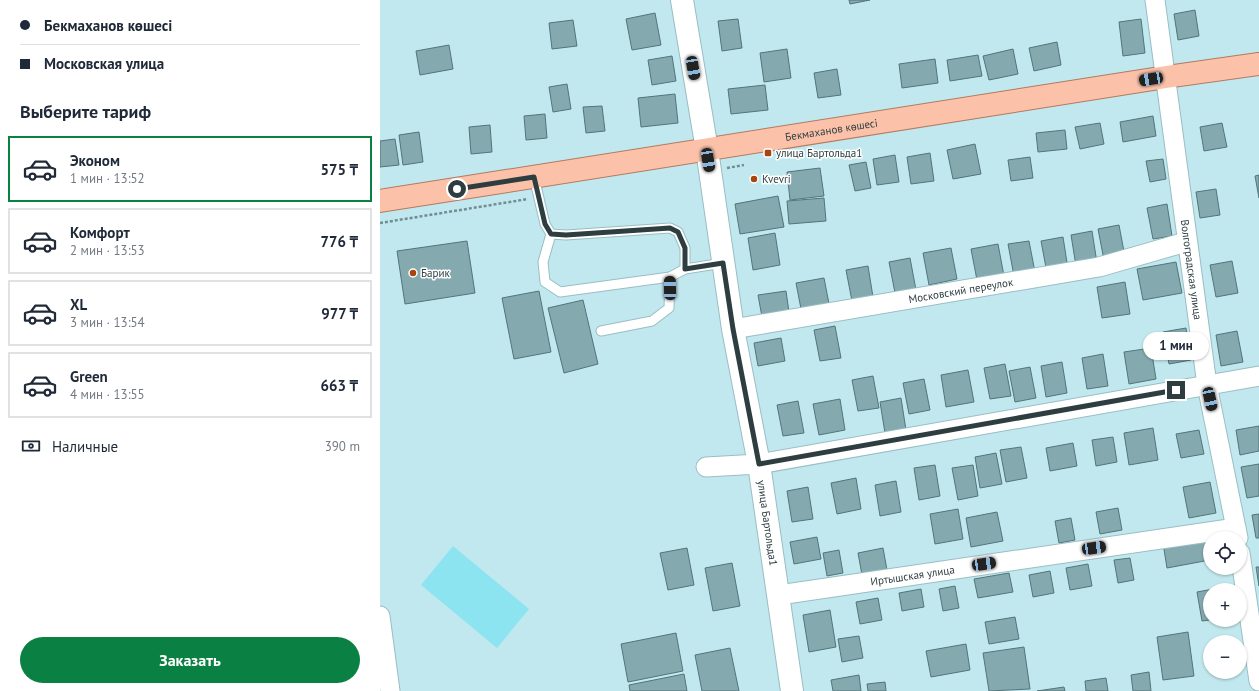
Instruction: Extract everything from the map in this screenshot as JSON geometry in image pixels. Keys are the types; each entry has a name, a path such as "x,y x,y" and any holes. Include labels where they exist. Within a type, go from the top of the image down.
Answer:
{"main road":[{"name":"Бекмаханов көшесі","path":"380,201 1166,77 1259,64"}],"street":[{"name":"улица Бартольда1","path":"682,0 707,150 733,329 759,464 792,691"},
{"name":"Волгоградская улица","path":"1155,0 1186,242 1207,385 1237,531"},
{"name":"Московский переулок","path":"733,329 1099,267 1186,242"},
{"path":"706,467 759,464 1259,376"},
{"name":"Иртышская улица","path":"779,595 1203,538"},
{"path":"1243,575 1259,681"},
{"path":"380,616 390,691"}],"lane":[{"path":"534,177 545,224 551,234 543,262 545,282 560,292 670,277 685,269 723,263"},
{"path":"551,234 566,235 670,228 678,232 685,248 685,269"},
{"path":"601,331 652,320 669,308 670,277"}],"shaded area":[{"path":"453,546 529,609 497,648 421,585"}],"building":[{"path":"849,0 870,0 850,4"},
{"path":"1195,10 1199,36 1178,40 1174,14"},
{"path":"655,13 661,45 632,50 626,19"},
{"path":"738,19 742,48 722,51 718,21"},
{"path":"1141,19 1145,53 1123,56 1119,22"},
{"path":"573,20 577,46 552,49 549,23"},
{"path":"1057,42 1061,65 1034,71 1029,48"},
{"path":"449,45 453,69 420,75 416,51"},
{"path":"787,49 791,78 764,82 760,53"},
{"path":"1013,49 1018,74 989,80 983,56"},
{"path":"978,55 982,76 950,81 947,60"},
{"path":"672,56 676,81 652,85 648,60"},
{"path":"935,59 938,83 902,88 899,64"},
{"path":"837,69 841,95 818,98 814,73"},
{"path":"567,84 571,109 553,112 549,87"},
{"path":"765,85 768,110 731,114 728,89"},
{"path":"675,94 678,123 641,127 638,98"},
{"path":"602,106 605,131 586,133 583,107"},
{"path":"545,114 547,138 526,140 524,116"},
{"path":"1153,116 1156,136 1123,142 1120,122"},
{"path":"1100,123 1104,144 1080,149 1075,127"},
{"path":"1222,123 1227,147 1204,151 1200,127"},
{"path":"490,125 492,152 471,154 469,127"},
{"path":"1065,130 1067,149 1038,152 1036,133"},
{"path":"419,132 423,162 403,165 399,135"},
{"path":"395,139 399,165 380,167 380,141"},
{"path":"975,144 981,174 953,179 947,150"},
{"path":"930,153 934,181 911,184 907,157"},
{"path":"895,155 899,182 877,185 873,159"},
{"path":"1030,157 1033,178 1011,181 1008,160"},
{"path":"1163,159 1166,179 1150,182 1146,161"},
{"path":"866,162 871,188 855,191 849,165"},
{"path":"820,168 824,196 790,200 787,172"},
{"path":"1259,175 1259,198 1255,176"},
{"path":"1216,189 1220,215 1200,218 1196,192"},
{"path":"778,196 784,227 740,234 735,204"},
{"path":"824,198 826,221 789,224 787,201"},
{"path":"1167,204 1172,236 1153,239 1147,208"},
{"path":"1119,225 1125,257 1104,260 1098,229"},
{"path":"1092,231 1097,263 1076,266 1071,235"},
{"path":"775,233 780,265 753,270 748,238"},
{"path":"1063,237 1068,269 1047,273 1041,241"},
{"path":"467,241 475,293 405,304 397,251"},
{"path":"1029,241 1035,272 1014,276 1008,244"},
{"path":"998,244 1004,276 977,280 971,249"},
{"path":"951,248 957,279 929,285 923,253"},
{"path":"910,258 916,290 895,293 889,262"},
{"path":"1232,261 1238,293 1216,297 1210,265"},
{"path":"1176,262 1182,293 1143,300 1137,269"},
{"path":"868,266 873,297 852,301 846,270"},
{"path":"824,278 830,309 802,314 796,283"},
{"path":"1125,282 1130,314 1102,318 1097,287"},
{"path":"539,291 551,352 514,359 502,298"},
{"path":"786,291 789,312 762,317 758,295"},
{"path":"583,300 598,364 564,373 548,308"},
{"path":"835,326 841,358 820,361 814,330"},
{"path":"1186,328 1191,360 1169,364 1163,332"},
{"path":"1237,331 1243,362 1221,366 1216,335"},
{"path":"781,338 785,361 758,366 754,343"},
{"path":"1151,348 1156,379 1129,384 1124,352"},
{"path":"1103,354 1108,386 1087,389 1082,358"},
{"path":"1062,362 1067,393 1046,397 1041,366"},
{"path":"1005,364 1011,396 990,399 984,368"},
{"path":"1030,367 1036,398 1015,402 1009,371"},
{"path":"968,370 974,402 946,407 941,375"},
{"path":"873,376 879,408 858,411 852,380"},
{"path":"924,379 930,410 909,414 903,383"},
{"path":"901,398 906,430 885,433 880,402"},
{"path":"840,399 845,430 819,435 813,404"},
{"path":"798,401 804,433 783,436 777,405"},
{"path":"1259,426 1259,451 1240,455 1236,430"},
{"path":"1153,428 1158,460 1129,465 1124,433"},
{"path":"1199,430 1204,454 1181,458 1176,434"},
{"path":"1113,437 1117,462 1096,466 1092,440"},
{"path":"1073,443 1077,466 1050,471 1046,448"},
{"path":"1021,447 1027,478 1006,482 1000,450"},
{"path":"996,453 1002,484 980,488 975,457"},
{"path":"1259,464 1259,496 1247,498 1241,467"},
{"path":"935,465 940,496 919,500 914,468"},
{"path":"973,465 978,496 958,500 952,468"},
{"path":"856,478 861,509 837,514 831,483"},
{"path":"896,481 901,512 880,516 875,485"},
{"path":"1210,482 1216,513 1189,518 1183,487"},
{"path":"808,487 813,519 792,522 787,491"},
{"path":"1118,508 1122,530 1100,534 1096,512"},
{"path":"958,509 963,539 935,544 930,514"},
{"path":"997,512 1003,541 971,547 966,518"},
{"path":"1259,514 1259,538 1256,538 1252,515"},
{"path":"1071,518 1075,540 1059,543 1055,521"},
{"path":"1203,536 1203,561 1167,568 1163,543"},
{"path":"817,537 821,559 794,564 790,542"},
{"path":"687,548 694,585 668,590 660,553"},
{"path":"883,548 887,570 862,575 858,553"},
{"path":"839,550 843,573 827,576 823,553"},
{"path":"1130,558 1134,580 1118,583 1114,560"},
{"path":"732,563 740,606 713,611 705,568"},
{"path":"1088,564 1092,586 1070,590 1066,568"},
{"path":"1256,567 1259,567 1259,586"},
{"path":"1050,571 1054,593 1033,597 1029,575"},
{"path":"1009,573 1013,592 978,598 974,579"},
{"path":"955,586 959,608 943,611 939,589"},
{"path":"921,589 924,607 902,611 899,593"},
{"path":"1203,591 1203,621 1202,621 1197,592"},
{"path":"878,598 882,620 860,624 856,602"},
{"path":"830,610 836,647 809,652 803,615"},
{"path":"1015,617 1019,639 989,644 985,622"},
{"path":"1188,632 1194,676 1163,680 1157,637"},
{"path":"676,633 683,671 628,682 621,644"},
{"path":"859,636 863,658 842,662 838,639"},
{"path":"966,644 970,670 931,677 926,651"},
{"path":"1024,647 1030,689 989,691 983,653"},
{"path":"730,648 739,691 702,691 695,655"},
{"path":"1149,672 1151,691 1133,691 1131,675"},
{"path":"684,674 687,691 630,691 629,685"},
{"path":"859,675 861,691 833,691 831,680"},
{"path":"1106,678 1108,691 1086,691 1085,681"},
{"path":"885,682 886,691 868,691 867,684"},
{"path":"1064,687 1065,691 1037,691"}],"place":[{"name":"улица Бартольда1","path":"768,153"},
{"name":"Kvevri","path":"754,179"},
{"name":"Барик","path":"413,273"}],"route":[{"path":"457,189 534,177 545,224 551,234 566,235 670,228 678,232 685,248 685,269 723,263 733,329 759,464 1176,390"}]}
